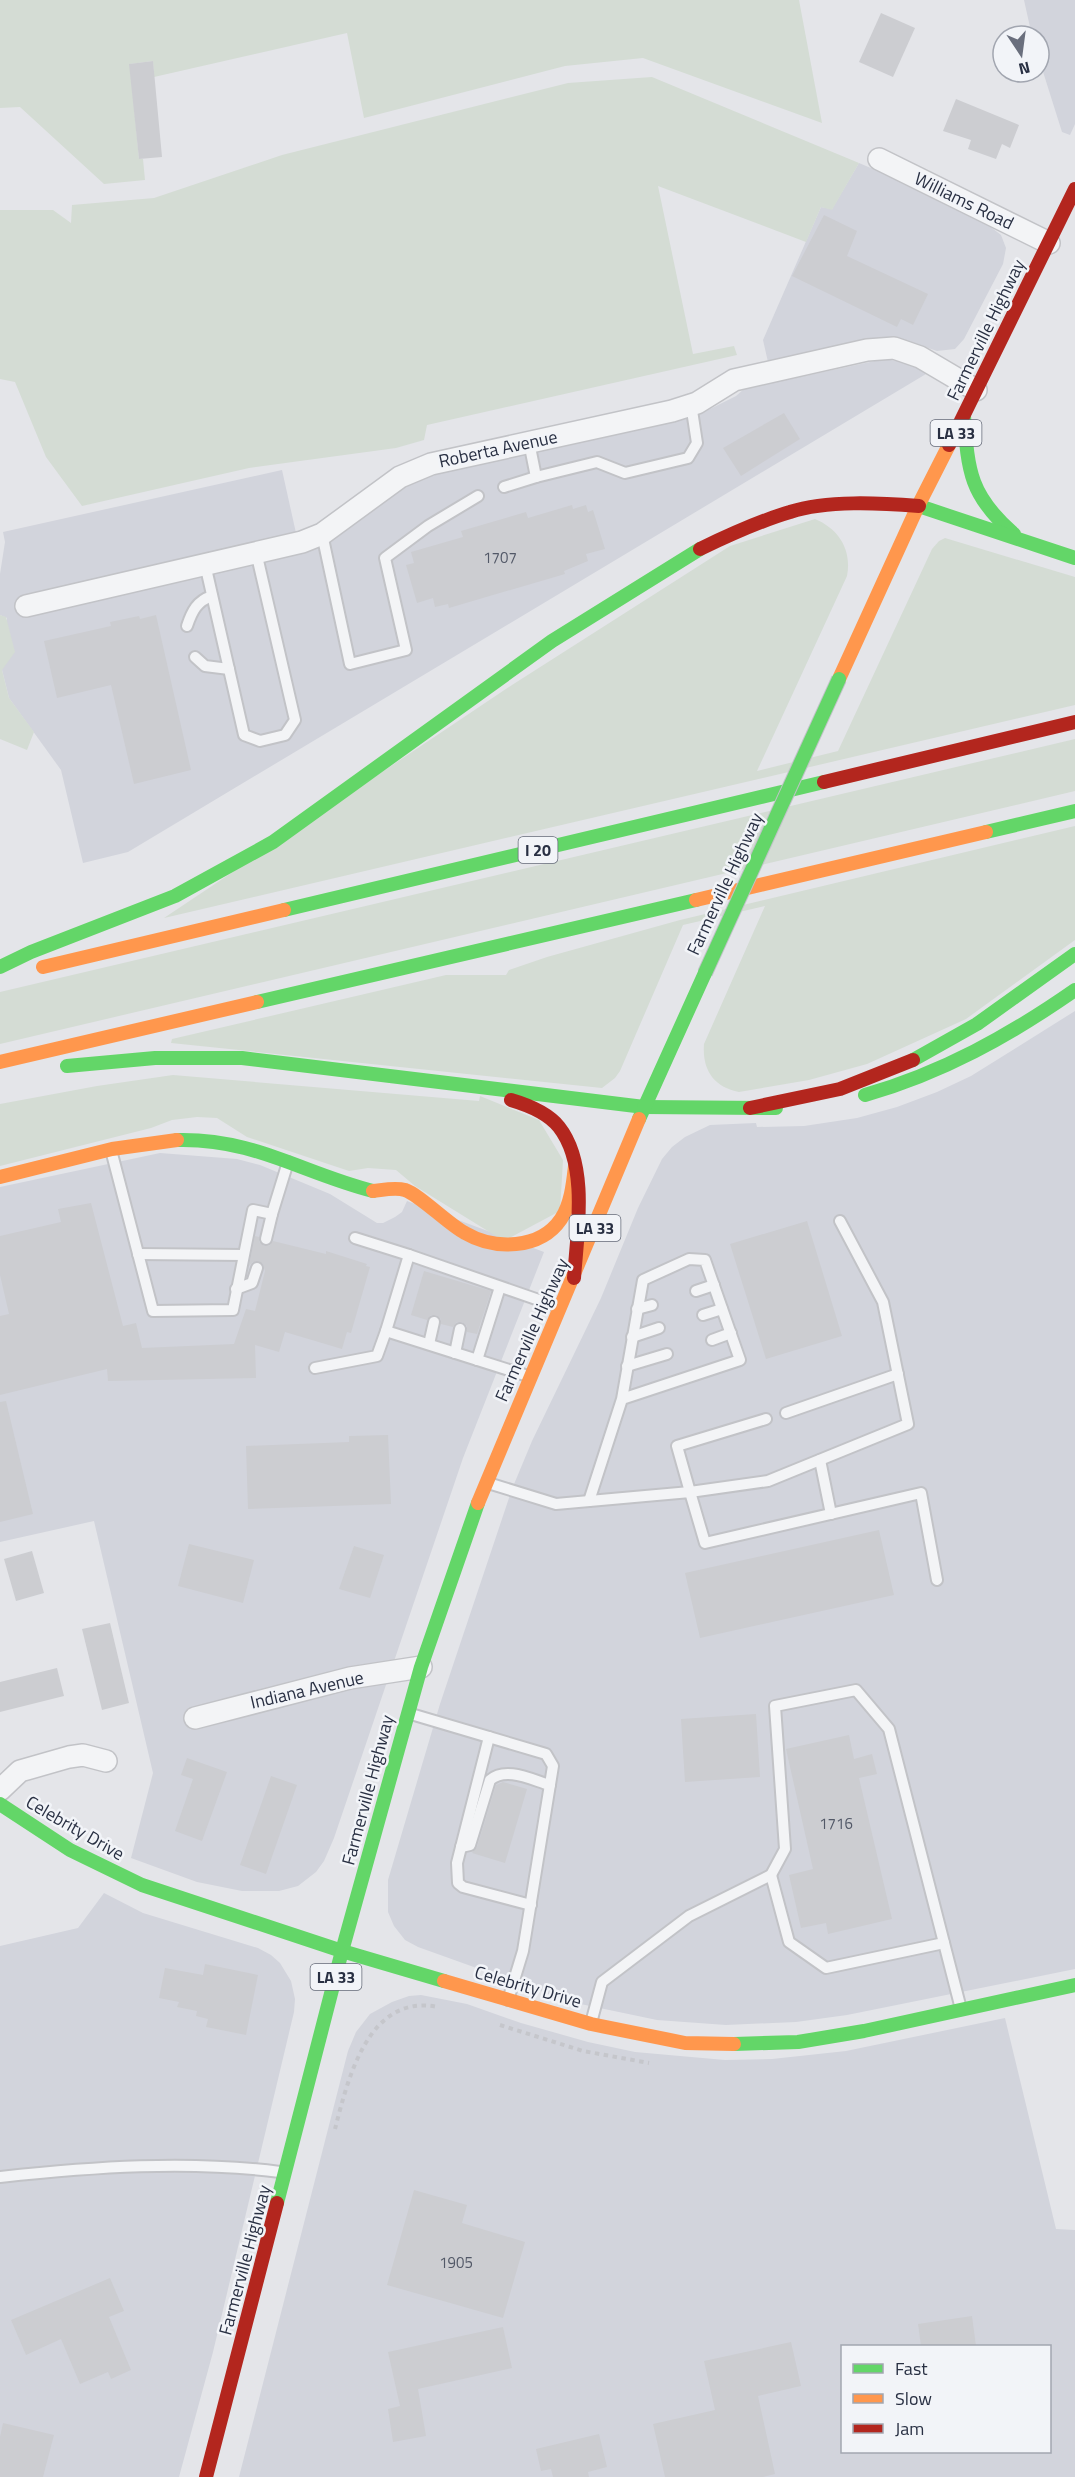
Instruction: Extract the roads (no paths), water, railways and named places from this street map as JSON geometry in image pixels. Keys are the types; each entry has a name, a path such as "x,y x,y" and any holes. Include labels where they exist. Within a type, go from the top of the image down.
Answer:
{"main road":[{"name":"Farmerville Highway","path":"206,2477 342,1951 408,1713 421,1667 484,1482 574,1278 644,1107 918,506 1075,189"},
{"path":"964,416 972,482 983,505 1020,539"},
{"path":"0,967 31,952 102,927 175,896 273,842 552,641 688,555 736,532 791,512 836,504 918,506 1075,558"},
{"name":"I 20","path":"0,977 1075,722"},
{"path":"0,1062 1075,811"},
{"path":"750,1108 831,1092 870,1079 909,1062 958,1034 1075,954"},
{"path":"52,1068 111,1060 185,1055 243,1058 472,1088 644,1107 784,1108 818,1105 870,1094 950,1066 1031,1022 1075,990"},
{"path":"472,1088 524,1104 544,1114 560,1128 570,1146 575,1166 577,1193 574,1278"},
{"path":"0,1177 111,1150 151,1143 192,1140 225,1142 262,1151 353,1186 373,1191 406,1190 461,1231 489,1244 511,1246 538,1238 553,1230 561,1220 573,1191 575,1166"},
{"name":"Celebrity Drive","path":"0,1804 70,1850 142,1885 342,1951 508,2000 591,2024 685,2043 798,2042 864,2031 1075,1985"}],"street":[{"name":"Williams Road","path":"879,159 1049,243"},
{"name":"Roberta Avenue","path":"26,606 302,542 322,534 400,477 431,464 691,404 715,393 734,380 867,350 894,348 920,357 976,390"},
{"name":"Indiana Avenue","path":"195,1718 350,1678 421,1667"},
{"path":"0,1790 20,1771 69,1757 83,1755 106,1761"}],"lane":[{"path":"504,487 597,462 625,473 688,458 697,443 691,404"},
{"path":"529,442 536,477"},
{"path":"322,534 350,664 406,650 385,558 428,526 478,496"},
{"path":"205,564 244,735 260,741 285,735 295,720 256,552"},
{"path":"187,626 191,614 201,600 212,596"},
{"path":"195,657 205,666 229,669"},
{"path":"111,1150 153,1311 233,1310 252,1210 272,1214"},
{"path":"266,1239 289,1162"},
{"path":"484,1482 556,1504 690,1492 768,1481 908,1424 883,1302 840,1221"},
{"path":"355,1238 409,1255 447,1273 500,1287 561,1308"},
{"path":"138,1254 243,1255"},
{"path":"315,1368 377,1356 409,1255"},
{"path":"589,1501 622,1399 643,1280 689,1259 705,1260 740,1360 622,1399"},
{"path":"236,1289 252,1283 257,1268"},
{"path":"696,1290 714,1286"},
{"path":"477,1360 500,1287"},
{"path":"637,1309 652,1305"},
{"path":"704,1315 722,1309"},
{"path":"429,1344 434,1322"},
{"path":"632,1337 659,1328"},
{"path":"455,1353 460,1329"},
{"path":"386,1331 531,1377"},
{"path":"712,1340 731,1333"},
{"path":"627,1366 667,1354"},
{"path":"786,1413 898,1374"},
{"path":"766,1419 677,1446 705,1543 921,1493 937,1580"},
{"path":"820,1460 831,1514"},
{"path":"591,2024 602,1982 688,1916 771,1875 786,1849 775,1706 856,1690 889,1729 962,2010"},
{"path":"408,1713 546,1754 553,1766 523,1951 508,2000"},
{"path":"489,1737 461,1847 456,1876 458,1883 463,1887 531,1905"},
{"path":"461,1847 470,1845 490,1780 495,1775 507,1773 550,1785"},
{"path":"771,1875 789,1942 826,1968 944,1943"},
{"path":"0,2177 168,2166 236,2167 286,2173"}]}
